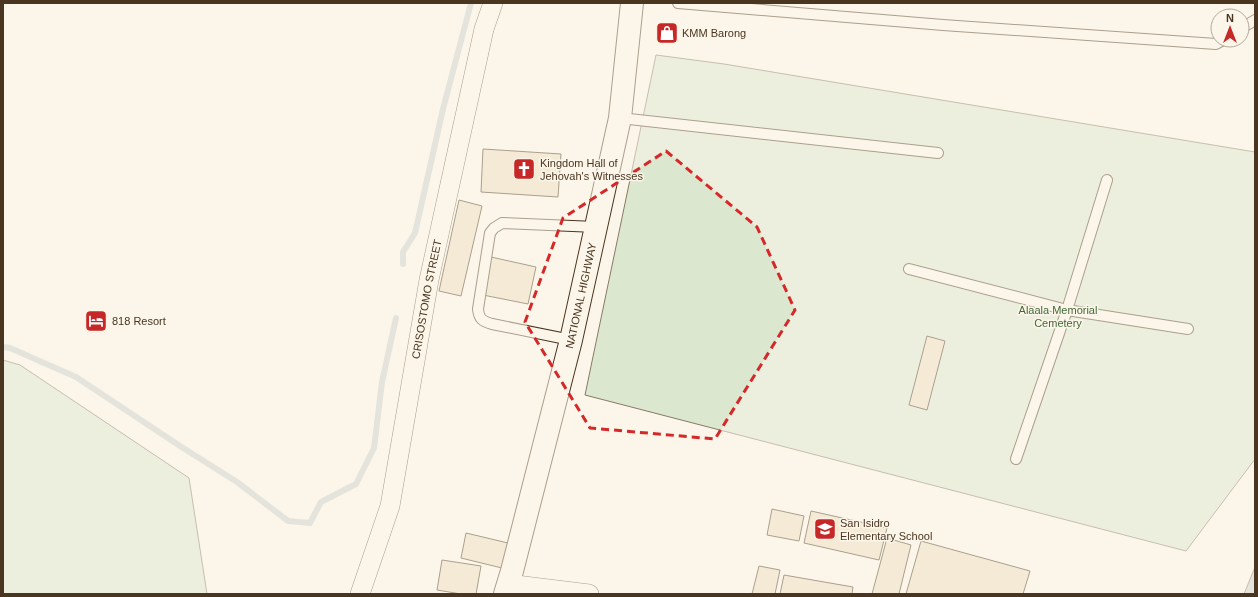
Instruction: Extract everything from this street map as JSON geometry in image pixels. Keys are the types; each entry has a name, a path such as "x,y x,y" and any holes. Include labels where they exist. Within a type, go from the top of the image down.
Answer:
{"main road":[{"name":"NATIONAL HIGHWAY","path":"507,589 571,340 620,118 632,3"}],"street":[{"name":"CRISOSTOMO STREET","path":"360,594 390,506 429,280 484,29 493,3"},
{"path":"507,589 589,594"}],"lane":[{"path":"678,3 1210,44"},
{"path":"620,118 938,153"},
{"path":"1016,459 1067,310 1107,180"},
{"path":"571,340 482,321 479,316 478,309 490,233 494,228 502,223 596,227"},
{"path":"909,269 1067,310 1188,329"}],"highlighted area":[{"path":"666,151 757,227 795,310 715,439 590,428 525,322 563,218"}],"green space":[{"name":"Alaala Memorial Cemetery","path":"656,55 724,64 1255,152 1255,459 1186,551 585,395"},
{"path":"3,360 20,365 189,478 207,594 3,594"}],"shaded area":[{"path":"1255,567 1255,594 1244,594"}],"building":[{"path":"483,149 561,154 558,197 481,192"},
{"path":"459,200 482,206 461,296 439,291"},
{"path":"491,257 536,267 528,304 483,295"},
{"path":"927,336 945,341 927,410 909,405"},
{"path":"772,509 804,516 799,541 767,535"},
{"path":"811,511 887,528 879,560 804,543"},
{"path":"466,533 508,543 502,568 461,558"},
{"path":"887,538 911,545 899,594 872,594"},
{"path":"921,541 1030,571 1023,594 906,594"},
{"path":"442,560 481,566 476,594 461,594 437,590"},
{"path":"759,566 780,570 775,594 752,594"},
{"path":"784,575 853,587 852,594 780,594"}],"waterway":[{"path":"403,264 403,252 415,233 443,109 471,3"},
{"path":"3,347 10,348 76,377 237,482 288,521 310,523 321,502 356,484 374,448 382,382 396,318"}],"place":[{"name":"KMM Barong","path":"667,33"},
{"name":"Kingdom Hall of Jehovah's Witnesses","path":"524,169"},
{"name":"818 Resort","path":"96,321"},
{"name":"San Isidro Elementary School","path":"825,529"}]}
